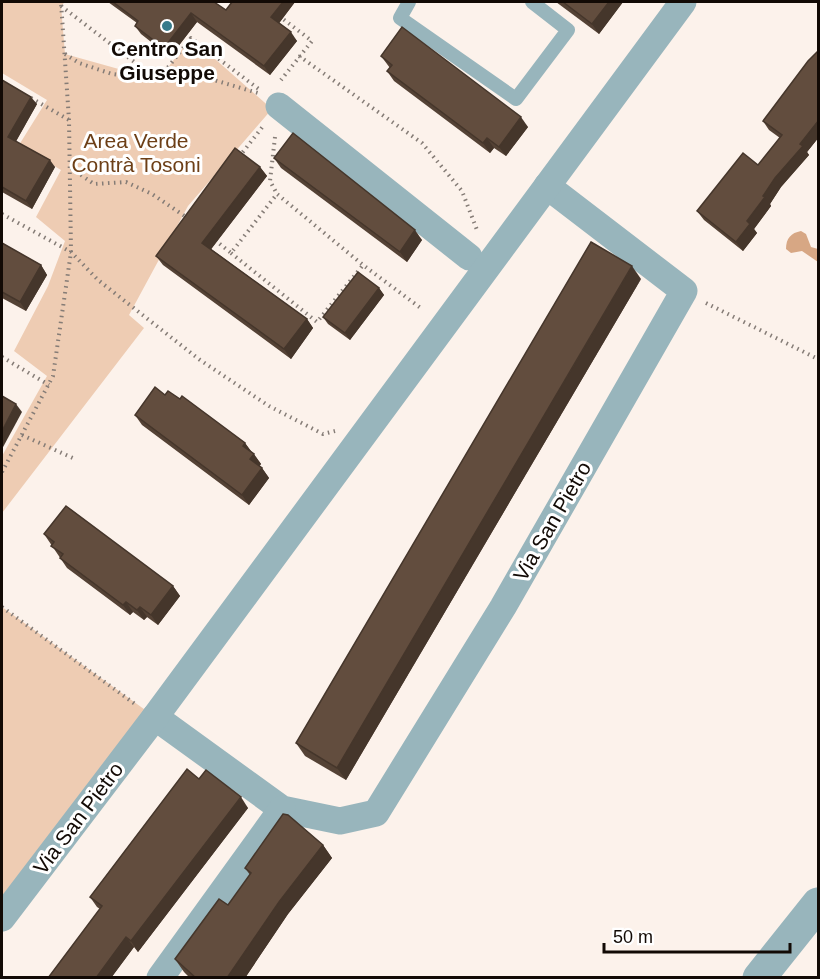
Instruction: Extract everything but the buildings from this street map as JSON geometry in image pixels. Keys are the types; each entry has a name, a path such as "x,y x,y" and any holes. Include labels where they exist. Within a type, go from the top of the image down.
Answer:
{"street":[{"name":"Via San Pietro","path":"2,918 146,711 547,186 683,2"},
{"path":"274,101 469,257"},
{"path":"547,186 684,291"},
{"name":"Via San Pietro","path":"146,711 282,809 340,821 376,813 503,607 684,291"},
{"path":"160,978 282,809"},
{"path":"759,978 819,904"}],"lane":[{"path":"409,2 400,18 516,99 568,30 532,2"}],"path":[{"path":"2,472 54,376 71,252 69,120 61,4"},
{"path":"61,4 158,80"},
{"path":"238,158 299,56 312,41 276,14"},
{"path":"158,80 191,38 274,101"},
{"path":"65,54 79,63 112,74 158,80 207,78 274,101"},
{"path":"299,56 422,143 462,191 478,231 469,257"},
{"path":"21,93 69,120"},
{"path":"274,101 270,181 277,194 363,265 422,309"},
{"path":"70,168 94,184 126,182 152,194 189,220 196,211"},
{"path":"231,253 277,194"},
{"path":"2,214 71,252 98,280 200,360 269,406 323,435 342,428"},
{"path":"206,233 317,322 363,265"},
{"path":"684,291 819,359"},
{"path":"2,357 49,385"},
{"path":"22,435 75,459"},
{"path":"2,607 146,711"}],"green space":[{"name":"Area Verde Contrà Tosoni","path":"2,2 65,2 61,6 65,54 158,80 191,38 272,109 188,206 129,315 144,328 2,513 2,456 47,376 14,351 48,286 65,241 36,217 61,170 19,145 47,100 2,73"},
{"path":"2,607 155,717 2,918"}],"shaded area":[{"path":"801,231 806,234 811,247 818,249 818,262 802,251 791,253 786,249 790,237"}],"place":[{"name":"Centro San Giuseppe","path":"167,26"}]}
